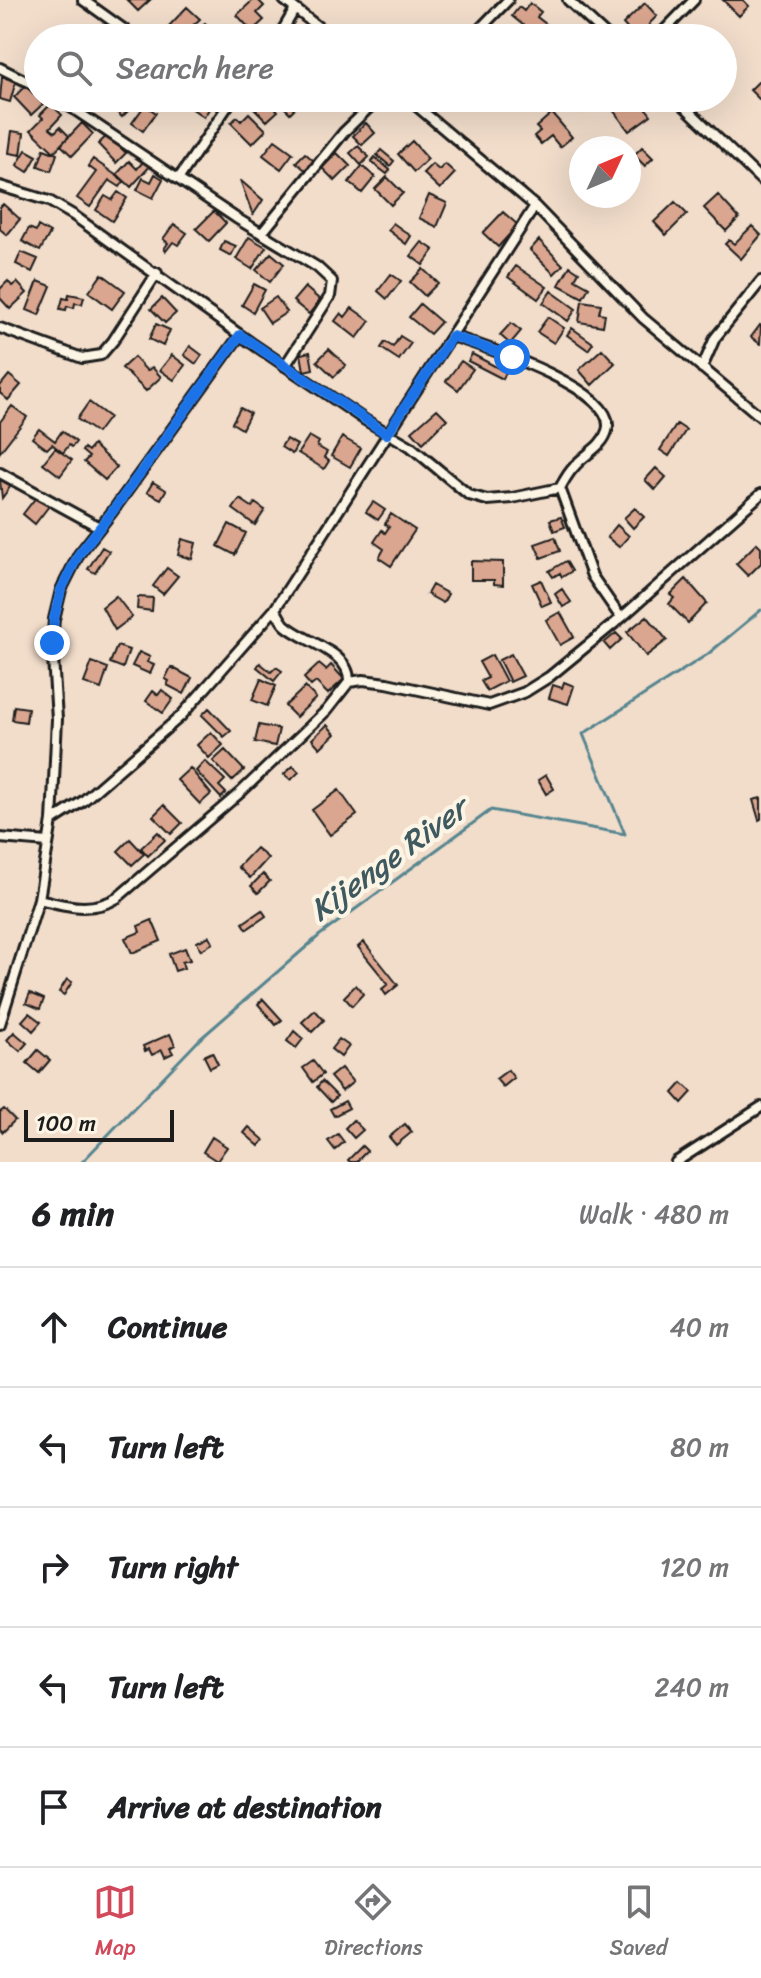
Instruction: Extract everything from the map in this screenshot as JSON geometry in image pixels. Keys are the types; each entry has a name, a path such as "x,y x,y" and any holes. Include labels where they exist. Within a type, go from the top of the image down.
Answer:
{"street":[{"path":"83,0 116,24"},
{"path":"284,0 314,24"},
{"path":"485,24 508,0"},
{"path":"568,0 594,24"},
{"path":"671,24 694,0"},
{"path":"286,24 295,9"},
{"path":"0,68 24,80"},
{"path":"78,112 317,267 332,281 333,288 322,311 285,366"},
{"path":"179,178 220,112"},
{"path":"262,233 344,132 365,112"},
{"path":"424,112 535,206 632,307 761,417"},
{"path":"691,112 761,180"},
{"path":"0,186 49,201 157,273 285,366 387,434 406,443 466,492 480,499 512,498 560,488 573,467 603,441 609,428 603,409 568,384 512,357 452,336"},
{"path":"52,821 83,801 181,716 275,609 535,206"},
{"path":"0,328 82,358 101,355 157,273"},
{"path":"702,368 715,338 761,281"},
{"path":"0,1024 39,899 52,821 57,719 52,643 54,619 69,573 99,527 240,335"},
{"path":"0,473 99,527"},
{"path":"560,488 592,576 621,618"},
{"path":"39,899 92,908 106,905 117,898 241,792 327,710 349,682 387,683 481,704 496,704 525,692 549,677 621,618 761,494"},
{"path":"275,609 285,624 333,654 346,667 349,682"},
{"path":"0,838 48,842"},
{"path":"676,1162 690,1158 761,1107"}],"building":[{"path":"127,0 150,0 138,11"},
{"path":"253,0 264,6 257,13 264,20 260,24 245,24 237,15"},
{"path":"723,0 743,0 749,6 739,16"},
{"path":"530,3 541,12 537,17 546,24 522,24 512,16 519,7 524,11"},
{"path":"645,3 657,16 649,24 623,24"},
{"path":"187,7 200,19 194,24 171,24"},
{"path":"2,77 16,81 10,102 0,99"},
{"path":"761,79 761,101 750,90"},
{"path":"24,88 24,108 14,97"},
{"path":"43,112 59,112 62,115 50,128 55,132 60,127 69,136 54,152 31,130 43,118 40,115"},
{"path":"140,112 156,113 143,131 132,123"},
{"path":"258,112 277,112 267,121"},
{"path":"615,112 649,112 651,115 629,131"},
{"path":"249,113 266,130 252,144 231,123 237,117 241,121"},
{"path":"552,113 571,136 560,147 551,136 541,144 534,136 540,131 536,127"},
{"path":"82,123 93,134 72,156 61,145"},
{"path":"366,123 375,133 362,145 353,136"},
{"path":"12,131 24,133 21,155 9,153"},
{"path":"108,135 126,153 116,163 98,144"},
{"path":"275,140 293,153 281,169 263,155"},
{"path":"412,141 428,159 414,172 398,154"},
{"path":"358,146 369,157 361,165 350,153"},
{"path":"641,148 653,158 645,166 641,162"},
{"path":"44,149 57,154 51,171 38,166"},
{"path":"26,150 37,156 28,172 17,165"},
{"path":"381,150 394,161 390,166 377,155"},
{"path":"305,153 314,161 305,170 296,162"},
{"path":"337,153 350,166 335,181 322,168"},
{"path":"375,157 390,170 387,174 371,162"},
{"path":"146,158 152,164 131,187 117,174 129,161 137,169"},
{"path":"93,159 124,181 120,187 109,180 90,207 77,198 96,172 88,166"},
{"path":"432,164 439,170 445,164 455,173 440,189 423,173"},
{"path":"362,166 375,177 362,193 349,182"},
{"path":"155,174 163,179 153,198 137,190 143,178 151,182"},
{"path":"387,177 403,193 391,205 375,189"},
{"path":"240,180 263,200 253,215"},
{"path":"118,192 127,198 112,221 96,210 105,196 112,200"},
{"path":"429,195 447,203 437,227 419,218"},
{"path":"718,195 739,218 726,231 704,208"},
{"path":"675,202 687,214 666,235 654,222"},
{"path":"3,204 20,219 7,235 0,229 0,207"},
{"path":"214,211 226,223 209,241 196,229"},
{"path":"503,212 518,225 498,247 483,233"},
{"path":"393,223 411,236 406,244 388,230"},
{"path":"174,224 187,233 178,245 173,242 166,251 164,249 168,243 163,239"},
{"path":"38,226 50,233 40,251 22,241 29,228 36,231"},
{"path":"752,226 761,235 741,259 725,244 729,240 734,244"},
{"path":"249,237 266,247 252,269 236,259"},
{"path":"539,240 563,265 554,274 530,250"},
{"path":"224,241 236,246 231,256 220,250"},
{"path":"422,242 434,250 423,265 411,256"},
{"path":"21,252 38,259 32,272 16,264"},
{"path":"271,253 284,264 270,282 256,270"},
{"path":"516,266 547,287 538,299 508,277"},
{"path":"570,266 579,272 575,279 589,287 583,298 559,285"},
{"path":"423,269 438,283 425,296 410,282"},
{"path":"102,274 125,291 112,309 89,292"},
{"path":"391,274 401,281 387,299 378,291"},
{"path":"8,281 12,286 17,282 27,293 10,309 0,298 0,289"},
{"path":"38,281 51,286 39,315 27,310"},
{"path":"254,284 265,290 253,312 242,305"},
{"path":"305,287 320,300 309,314 293,301"},
{"path":"551,291 576,309 568,321 543,303"},
{"path":"69,294 84,297 82,304 75,303 74,308 67,306 66,310 60,309 63,298 68,299"},
{"path":"276,297 287,312 270,323 260,308"},
{"path":"162,298 176,313 165,323 151,309"},
{"path":"582,301 601,304 599,313 605,314 603,326 579,322"},
{"path":"420,304 441,322 430,334 409,317"},
{"path":"352,308 370,321 357,338 335,321 341,313 345,317"},
{"path":"548,317 564,328 554,343 537,332"},
{"path":"511,323 521,331 510,344 500,335"},
{"path":"156,324 170,330 163,346 149,339"},
{"path":"761,326 760,344 751,337"},
{"path":"572,328 593,343 588,350 567,335"},
{"path":"400,336 411,343 399,360 381,348 385,342 393,347"},
{"path":"190,346 202,355 196,364 184,355"},
{"path":"329,349 346,365 334,377 317,361"},
{"path":"602,349 615,363 592,385 579,370"},
{"path":"310,352 313,369 304,371 301,354"},
{"path":"472,354 506,372 503,379 468,361"},
{"path":"172,355 185,365 174,380 160,370"},
{"path":"134,357 147,371 152,367 161,377 146,391 122,368"},
{"path":"461,361 473,369 458,390 446,381"},
{"path":"9,375 21,385 8,400 0,393 0,386"},
{"path":"89,402 109,417 97,433 77,419"},
{"path":"12,406 27,417 0,452 0,422"},
{"path":"240,408 250,413 242,429 232,423"},
{"path":"437,409 447,419 423,443 412,431"},
{"path":"677,424 686,430 669,456 660,450"},
{"path":"39,429 55,441 62,431 76,442 63,453 52,444 47,449 32,438"},
{"path":"309,436 327,452 324,457 329,461 324,469 298,453"},
{"path":"342,437 361,448 350,467 331,456"},
{"path":"286,439 297,445 292,454 281,447"},
{"path":"93,445 117,467 105,480 84,462 89,457 82,451 84,448 88,451"},
{"path":"55,448 72,460 60,476 43,463"},
{"path":"656,468 666,477 655,490 645,480"},
{"path":"3,476 13,483 2,498 0,480"},
{"path":"153,482 166,490 161,499 147,492"},
{"path":"37,496 49,506 35,524 23,514"},
{"path":"240,499 252,507 255,503 265,510 255,525 233,509"},
{"path":"373,502 385,510 378,520 366,512"},
{"path":"635,508 644,517 633,528 624,518"},
{"path":"391,514 415,530 391,566 379,558 384,549 374,542 382,530 385,533 389,527 385,524"},
{"path":"561,517 565,527 554,531 550,520"},
{"path":"229,524 246,533 235,555 218,546"},
{"path":"617,525 629,536 619,547 607,537"},
{"path":"555,537 560,551 541,558 535,544"},
{"path":"182,539 196,543 192,559 178,555"},
{"path":"757,543 761,547 761,563 748,576 736,564"},
{"path":"102,547 109,551 95,573 88,569"},
{"path":"471,561 503,562 503,585 494,584 494,580 471,580"},
{"path":"566,561 572,571 562,577 560,573 553,577 549,571"},
{"path":"167,568 178,576 163,594 153,586"},
{"path":"686,579 707,603 688,623 669,604 674,598 670,595"},
{"path":"541,580 551,602 542,606 532,584"},
{"path":"432,585 448,594 443,603 427,594"},
{"path":"562,589 571,602 563,607 555,594"},
{"path":"116,596 132,617 115,630 102,607"},
{"path":"138,597 153,598 152,611 137,609"},
{"path":"560,612 574,637 560,645 546,620"},
{"path":"647,616 667,640 646,656 627,632"},
{"path":"616,633 622,639 610,650 604,643"},
{"path":"117,646 129,650 123,668 110,663"},
{"path":"139,652 150,657 147,662 154,665 150,674 132,666"},
{"path":"511,654 523,676 510,682 499,660"},
{"path":"492,655 506,681 487,691 481,681 488,678 479,662"},
{"path":"92,662 108,668 101,689 84,683"},
{"path":"260,663 271,672 276,667 282,671 274,681 257,667"},
{"path":"319,664 326,670 331,665 344,679 328,694 316,682 311,686 304,678"},
{"path":"171,667 192,678 184,694 167,685 169,681 165,679"},
{"path":"261,679 276,686 267,706 252,700"},
{"path":"564,682 574,686 568,704 549,698 553,685 562,688"},
{"path":"305,687 316,698 296,717 285,706"},
{"path":"162,690 173,699 163,713 146,701 153,691 158,695"},
{"path":"14,706 28,708 26,722 12,720"},
{"path":"209,708 231,731 224,737 202,715"},
{"path":"259,725 279,729 275,746 255,742"},
{"path":"327,725 335,734 320,748 312,739"},
{"path":"211,732 223,745 209,758 197,745"},
{"path":"225,750 244,770 232,781 213,761"},
{"path":"205,761 225,780 219,786 226,793 221,798 196,771"},
{"path":"293,766 299,772 291,780 284,774"},
{"path":"190,768 211,794 200,804 177,780"},
{"path":"546,775 554,789 546,794 538,780"},
{"path":"339,790 357,815 330,835 312,810"},
{"path":"761,798 761,819 759,820 753,800"},
{"path":"164,805 182,823 171,834 153,816"},
{"path":"158,832 165,840 148,856 141,848"},
{"path":"130,839 144,854 132,865 118,851"},
{"path":"256,848 268,858 250,878 238,867"},
{"path":"263,874 270,881 258,893 251,886"},
{"path":"262,910 266,916 247,929 243,923"},
{"path":"152,920 161,941 132,953 125,938 140,932 138,926"},
{"path":"209,936 213,943 201,950 197,942"},
{"path":"364,942 398,985 386,995 382,989 388,984 358,947"},
{"path":"185,948 190,960 182,962 184,968 175,971 169,954"},
{"path":"67,979 72,982 64,995 59,992"},
{"path":"356,985 363,994 352,1006 344,997"},
{"path":"30,993 44,999 40,1009 26,1003"},
{"path":"263,999 282,1020 276,1025 258,1004"},
{"path":"315,1010 324,1020 312,1032 302,1022"},
{"path":"29,1013 41,1022 33,1031 22,1021"},
{"path":"294,1031 303,1039 296,1048 287,1041"},
{"path":"14,1032 27,1043 20,1051 7,1040"},
{"path":"170,1034 175,1045 170,1048 173,1053 165,1057 162,1050 152,1055 149,1049 145,1051 143,1046"},
{"path":"339,1039 349,1046 341,1057 331,1049"},
{"path":"38,1050 50,1060 39,1073 27,1063"},
{"path":"212,1052 218,1064 210,1068 204,1056"},
{"path":"313,1061 323,1074 313,1082 303,1068"},
{"path":"341,1068 353,1082 342,1091 330,1077"},
{"path":"508,1070 514,1078 503,1087 496,1079"},
{"path":"322,1081 337,1096 331,1102 317,1087"},
{"path":"682,1083 692,1092 682,1103 673,1093"},
{"path":"345,1101 349,1108 334,1116 330,1109"},
{"path":"4,1109 15,1120 3,1132 0,1129 0,1112"},
{"path":"353,1120 363,1130 354,1138 345,1128"},
{"path":"405,1124 412,1132 396,1145 389,1137"},
{"path":"249,1127 264,1140 259,1146 244,1133"},
{"path":"338,1134 344,1142 335,1150 328,1141"},
{"path":"212,1137 227,1147 217,1161 203,1152"},
{"path":"362,1146 367,1151 356,1162 350,1162 348,1160"}],"waterway":[{"name":"Kijenge River","path":"82,1162 199,1040 320,935 491,810 625,834 583,734 708,654 761,610"}],"route":[{"path":"52,643 61,590 79,554 240,335 387,434 452,336 512,357"}]}
